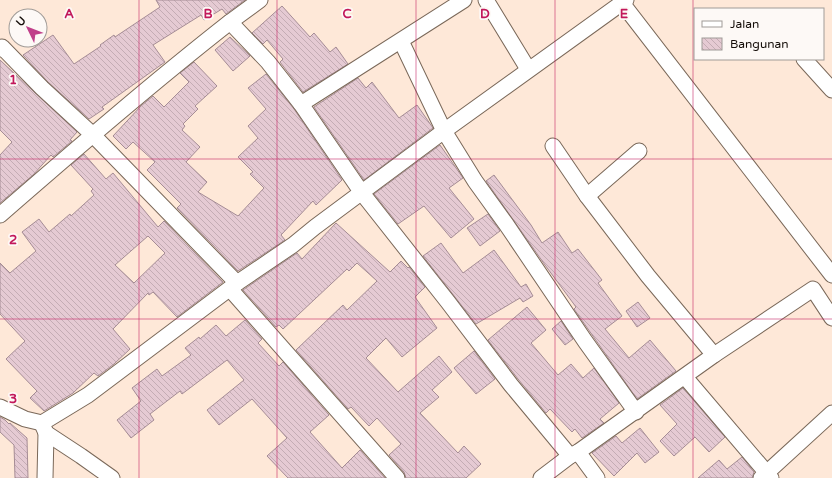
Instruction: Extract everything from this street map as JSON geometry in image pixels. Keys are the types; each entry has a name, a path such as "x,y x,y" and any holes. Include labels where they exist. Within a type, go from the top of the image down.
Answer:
{"street":[{"path":"0,215 203,43 260,0"},
{"path":"301,104 464,0"},
{"path":"486,0 528,69"},
{"path":"44,428 234,286 288,249 528,69 624,2 832,275 714,355 636,412 541,478"},
{"path":"230,22 268,62 301,104 362,193 511,385 597,478"},
{"path":"401,41 444,131 475,181 506,224 584,340 636,412"},
{"path":"1,47 42,88 93,135 234,286 292,358 397,478"},
{"path":"805,60 832,90"},
{"path":"553,146 587,196 648,276 714,355"},
{"path":"587,196 639,151"},
{"path":"813,288 832,318"},
{"path":"685,377 767,476 832,413"},
{"path":"0,407 44,428 112,478"},
{"path":"44,428 45,478"}],"building":[{"path":"156,0 245,0 226,14 222,9 204,20 201,15 153,45 165,62 102,107 104,109 89,119 48,82 23,55 34,48 48,48 48,38 53,35 74,64 101,46 100,45 114,35 115,37 160,7"},
{"path":"282,6 310,37 314,33 330,52 336,47 348,64 303,92 280,62 283,59 267,40 263,44 252,33"},
{"path":"230,37 250,56 233,71 215,50"},
{"path":"0,60 77,132 70,140 72,141 53,157 51,155 33,175 0,203 0,155 12,142 0,130"},
{"path":"194,62 217,86 195,106 198,109 183,124 185,126 182,130 200,147 186,162 207,182 198,192 238,216 264,188 250,174 253,172 238,157 258,138 248,126 266,109 248,88 266,74 294,109 342,180 316,205 313,201 281,235 285,240 238,271 177,208 181,204 147,170 155,162 133,142 126,149 113,136 141,106 153,96 164,107 189,82 180,73"},
{"path":"358,78 366,88 372,82 399,118 417,105 433,128 364,180 314,107"},
{"path":"440,145 463,178 449,188 474,219 451,238 424,206 398,224 374,194"},
{"path":"84,154 106,179 113,173 158,227 164,221 223,282 177,317 153,292 149,295 148,293 113,329 130,349 98,376 94,373 73,393 44,411 30,398 37,391 6,359 25,341 0,314 0,263 10,273 36,251 22,232 39,219 49,232 70,214 71,216 94,195 91,191 93,189 71,165","holes":["148,236 165,253 134,283 115,265"]},
{"path":"494,175 531,225 542,243 558,232 572,253 578,249 602,280 598,283 622,316 605,329 629,358 650,340 676,371 637,399 574,309 576,307 486,181"},
{"path":"488,214 500,231 480,246 467,228"},
{"path":"336,223 390,272 401,261 408,268 409,267 425,287 415,297 437,328 402,357 386,338 366,358 398,392 439,356 452,372 432,390 439,397 420,413 458,453 464,446 481,464 466,478 406,478 404,472 389,455 401,444 377,418 369,426 351,407 348,409 296,350 343,305 347,310 377,281 357,263 349,271 347,269 283,329 279,325 276,327 243,290 297,253 302,259"},
{"path":"441,243 463,273 494,250 521,287 526,284 533,296 523,302 520,298 476,324 423,256"},
{"path":"638,302 650,318 637,327 626,311"},
{"path":"527,307 546,330 531,343 558,375 571,364 583,378 594,368 619,403 600,419 604,423 582,438 575,429 572,432 550,409 546,413 488,340"},
{"path":"245,320 262,339 258,343 279,366 283,362 329,415 310,432 342,468 360,450 385,478 288,478 267,456 287,438 252,399 219,425 207,410 244,380 227,360 182,394 180,391 150,414 154,420 131,438 117,420 141,401 132,388 157,369 162,376 191,355 185,348 199,337 200,339 216,325 226,336"},
{"path":"561,321 573,339 565,345 552,329"},
{"path":"474,351 495,379 476,394 454,368"},
{"path":"683,388 725,437 709,452 695,437 674,456 660,441 677,424 660,405"},
{"path":"0,417 9,424 10,423 27,438 28,478 15,478 14,445 0,432"},
{"path":"640,428 659,452 645,463 637,453 614,476 592,453 616,436 622,443"},
{"path":"742,457 754,472 752,478 698,478 719,460 727,469"}]}
